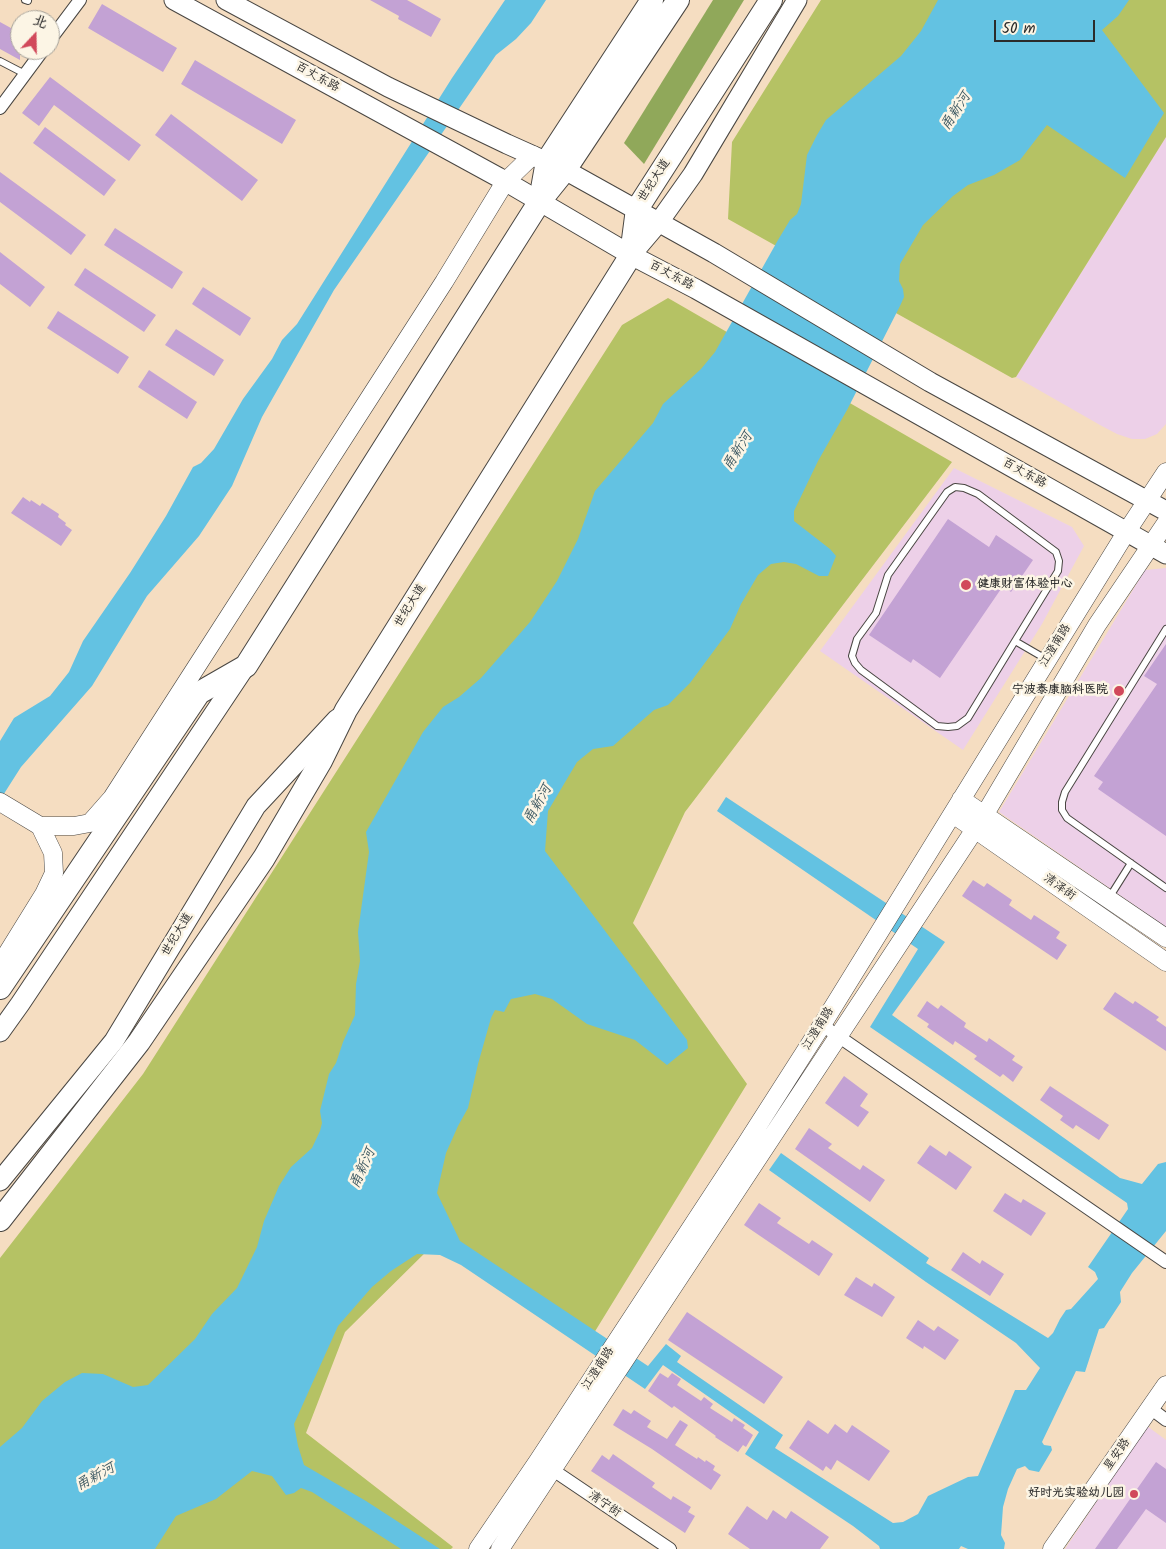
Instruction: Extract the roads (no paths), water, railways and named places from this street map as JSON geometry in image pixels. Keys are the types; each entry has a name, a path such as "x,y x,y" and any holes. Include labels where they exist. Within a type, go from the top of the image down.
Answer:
{"highway":[{"path":"0,988 199,693 246,666 540,202 548,162 652,0"},
{"path":"548,162 678,0"},
{"name":"世纪大道","path":"346,710 631,255 637,209 771,0"},
{"path":"0,1220 139,1042 272,845 321,761 346,710"}],"main road":[{"name":"百丈东路","path":"174,0 498,178 631,255 696,289 1158,549"},
{"name":"百丈东路","path":"226,0 388,87 548,162 637,209 930,382 1148,500"},
{"path":"631,255 659,222 693,174 797,0"},
{"path":"0,802 40,826 74,826 90,822 112,798 444,282 498,178 548,162"},
{"name":"江澄南路","path":"500,1549 546,1465 822,1025 1127,531 1166,472"},
{"path":"1148,500 1166,510"},
{"name":"江澄南路","path":"478,1549 546,1465 838,1036 975,829 1097,625 1158,549 1166,523"},
{"path":"0,1032 246,666"},
{"name":"世纪大道","path":"0,1181 114,1041 256,806 346,710"},
{"name":"清泽街","path":"957,806 984,814 1166,938"},
{"name":"清泽街","path":"957,806 975,829 1166,962"},
{"path":"0,965 44,894 54,874 52,853 40,826"},
{"name":"星安路","path":"1052,1549 1166,1385"}],"street":[{"path":"60,27 80,0"},
{"path":"0,108 36,60"},
{"path":"822,1025 1161,1259"},
{"path":"1150,1408 1166,1420"},
{"name":"清宁街","path":"546,1465 670,1549"}],"lane":[{"path":"0,60 25,74"},
{"path":"955,487 964,488 978,494 1056,552 1059,561 1058,571 1015,641 968,718 957,726 937,726 854,663 852,656 857,639 876,614 888,575 947,492 955,487"},
{"path":"1166,629 1065,792 1062,802 1062,810 1068,818 1166,888"},
{"path":"1015,641 1047,660"},
{"path":"1108,899 1131,863"}],"water":[{"path":"505,0 546,0 531,23 516,39 496,55 334,290 262,417 232,486 199,536 147,596 92,686 21,767 0,800 0,741 14,718 50,696 69,672 83,641 130,573 166,516 193,467 201,463 214,449 243,399 272,359 282,340 297,324 452,78"},
{"name":"甬新河","path":"938,0 1129,0 1118,16 1102,30 1164,113 1125,178 1047,125 1020,160 994,175 968,185 953,196 923,225 900,264 899,281 904,297 900,306 847,410 818,461 794,511 794,521 830,549 836,556 828,576 819,576 796,564 784,562 771,564 758,575 741,604 730,629 690,683 668,705 654,710 613,746 593,749 577,762 548,811 545,851 687,1040 688,1048 667,1065 635,1040 587,1024 552,999 535,994 511,999 504,1012 495,1010 491,1018 468,1108 446,1153 437,1193 460,1241 648,1366 666,1344 681,1356 677,1362 783,1435 775,1448 893,1523 903,1522 918,1514 928,1496 968,1477 978,1476 1015,1390 1026,1390 1040,1368 1016,1343 926,1282 769,1170 781,1153 929,1258 926,1263 1048,1338 1053,1333 1066,1310 1071,1309 1098,1279 1095,1272 1088,1267 1128,1209 1127,1203 870,1027 918,949 717,811 726,797 945,942 892,1015 1120,1178 1142,1184 1158,1164 1166,1162 1166,1231 1132,1273 1120,1292 1121,1302 1104,1328 1099,1329 1085,1372 1076,1371 1042,1442 1044,1445 1051,1446 1052,1450 1039,1472 1029,1470 1025,1466 1017,1469 1008,1489 1003,1507 1001,1535 1005,1543 1004,1549 968,1549 961,1546 959,1549 880,1549 879,1546 853,1526 745,1454 759,1432 663,1365 645,1389 461,1265 440,1255 417,1254 391,1271 372,1287 338,1326 294,1424 304,1465 366,1501 440,1549 401,1549 312,1492 301,1488 294,1493 286,1495 272,1476 252,1471 216,1499 176,1516 155,1549 0,1549 0,1447 22,1428 42,1401 65,1382 82,1373 103,1374 133,1387 148,1385 195,1339 212,1314 237,1288 257,1247 264,1221 279,1186 291,1167 312,1148 320,1131 322,1123 320,1111 329,1074 336,1063 355,1015 356,984 360,961 358,932 369,852 366,832 423,732 443,707 459,697 481,678 530,622 557,581 578,539 595,491 653,423 663,404 701,369 715,352 778,240 790,220 797,214 801,204 807,155 826,120 901,56 921,31"}],"place":[{"name":"健康财富体验中心","path":"966,585"},
{"name":"宁波泰康脑科医院","path":"1119,691"},
{"name":"好时光实验幼儿园","path":"1134,1494"}]}
